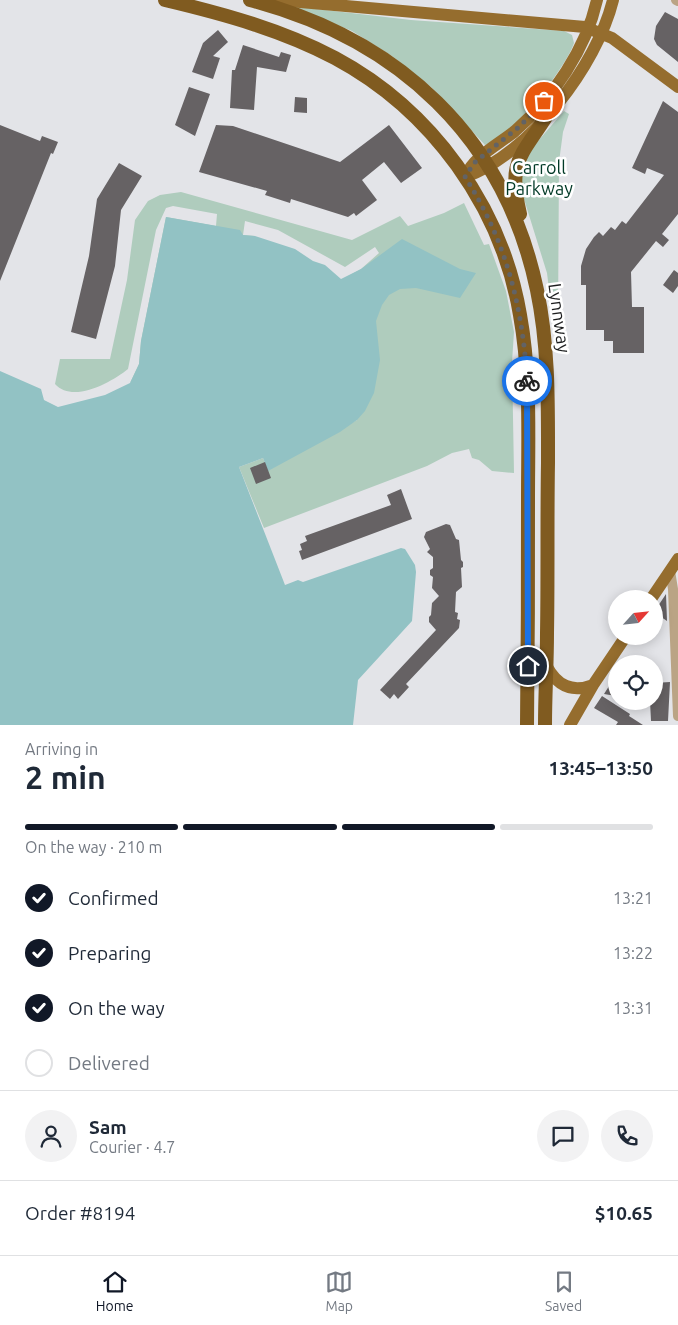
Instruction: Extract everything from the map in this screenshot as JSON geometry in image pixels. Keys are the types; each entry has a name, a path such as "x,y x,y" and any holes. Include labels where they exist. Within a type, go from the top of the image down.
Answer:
{"highway":[{"path":"165,0 231,17 309,45 349,66 376,84 415,116 446,151 465,177 489,218 505,257 518,304 525,346 528,414 527,725"},
{"name":"Lynnway","path":"259,1 332,28 388,61 439,104 490,157 512,212 531,266 544,333 548,383 545,725"},
{"path":"531,266 514,188 514,173 520,158 546,117"}],"main road":[{"path":"465,177 546,117 570,85 584,51 597,0"},
{"path":"490,157 540,106 584,51 602,32 613,0"},
{"path":"259,1 289,1 589,28 602,32 619,42 678,87"},
{"path":"657,590 678,559"},
{"path":"570,725 593,684 620,645"},
{"path":"546,666 556,680 570,688 580,688 593,684"}],"street":[{"path":"670,571 673,588 678,716"}],"green space":[{"name":"Carroll Parkway","path":"291,6 411,20 564,31 572,35 574,43 560,69 536,101 508,130 496,140 485,145 431,87 392,56 352,31"},
{"name":"Carroll Parkway","path":"564,111 569,114 563,132 559,162 558,322 553,321 547,273 519,183 525,156"},
{"path":"181,192 352,240 400,216 408,226 444,213 464,203 484,245 489,244 506,291 514,332 512,362 514,473 492,471 479,460 472,458 469,449 452,453 427,466 264,528 239,467 263,458 268,470 357,420 343,279 361,269 379,253 375,247 345,267 278,230 245,221 243,235 255,236 242,268 130,383 139,364 141,341 166,217 216,226 217,214 173,206 166,208 156,230 128,369 103,385 92,389 72,392 63,390 55,384 60,359 110,359 127,280 135,220 148,201 160,195"}],"water":[{"path":"166,217 240,230 243,235 255,236 295,249 313,261 325,265 341,279 361,269 402,239 460,269 476,273 460,298 416,288 400,289 389,295 382,305 376,321 380,360 374,393 365,411 357,420 340,432 268,471 263,458 239,467 285,585 298,580 303,582 401,548 405,549 415,565 412,621 358,680 353,725 0,725 0,371 41,389 44,400 58,407 105,395 130,383 139,364 141,341"}],"building":[{"path":"665,12 678,19 678,62 657,45 654,39 656,26"},
{"path":"218,30 228,42 213,56 220,58 213,79 192,72 203,43"},
{"path":"243,45 279,57 281,52 291,55 286,72 257,67 254,110 230,108 232,70 235,70"},
{"path":"189,87 210,94 195,136 175,125"},
{"path":"295,97 307,98 307,113 294,112"},
{"path":"663,101 678,112 678,214 662,234 669,240 663,247 656,241 631,272 632,307 644,307 644,353 613,353 613,341 604,341 604,330 586,330 586,285 581,285 581,266 586,249 594,237 599,232 603,236 611,227 615,230 622,221 626,224 664,175 647,168 645,174 632,168"},
{"path":"0,125 40,141 42,136 58,142 53,154 51,153 0,281"},
{"path":"216,125 233,126 340,162 389,125 422,168 401,183 384,162 362,180 377,200 356,216 354,213 348,217 291,199 290,203 265,195 267,191 199,172"},
{"path":"119,163 142,176 121,210 115,266 96,339 71,332 89,256 97,199"},
{"path":"674,270 678,273 678,286 673,293 663,285"},
{"path":"265,462 271,478 256,484 250,468"},
{"path":"401,489 412,519 302,560 299,551 302,550 300,544 307,541 305,536 391,505 387,495"},
{"path":"446,524 450,525 456,539 459,540 461,560 463,562 463,567 461,568 462,587 456,592 455,612 458,613 457,619 460,620 459,628 406,684 409,687 398,699 394,694 390,699 380,690 436,630 429,622 429,617 431,615 432,603 439,596 432,588 433,577 430,575 430,570 433,568 433,557 427,552 430,549 424,537 426,532"},
{"path":"666,594 667,621 663,618 663,598"},
{"path":"663,682 670,682 668,721 651,721 650,710 663,710"},
{"path":"602,696 608,700 608,710 624,710 630,714 629,716 643,725 616,725 618,722 594,708"}],"way so far":[{"path":"527,381 525,346 520,312 508,265 489,218 465,177 481,156 520,126 544,101"}],"route":[{"path":"527,381 528,666"}]}
